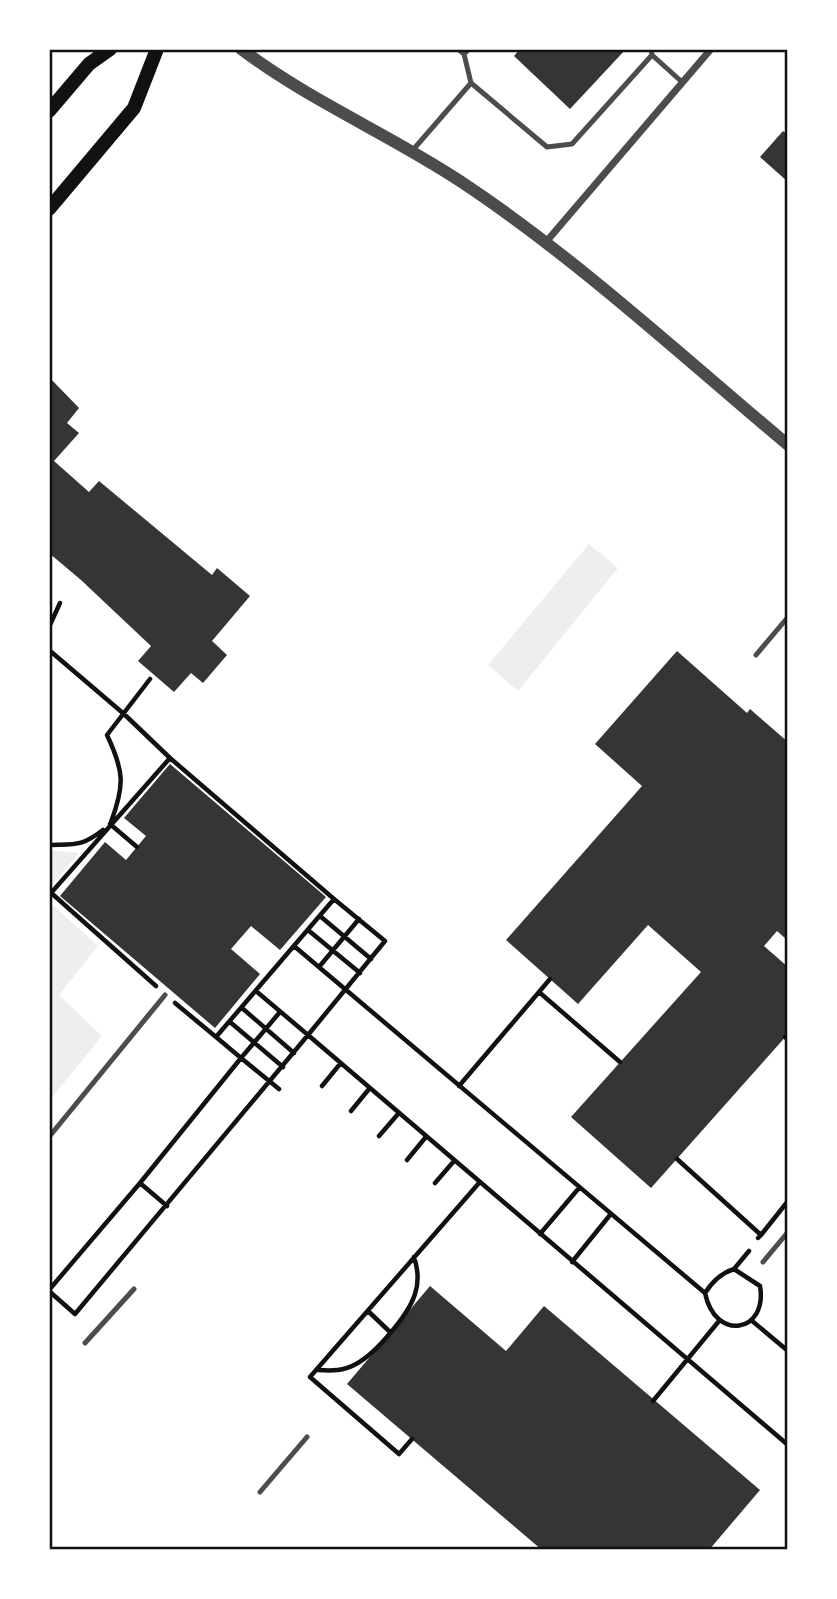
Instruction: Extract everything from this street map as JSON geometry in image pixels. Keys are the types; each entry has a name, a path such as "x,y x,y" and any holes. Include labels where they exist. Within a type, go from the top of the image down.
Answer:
{"main road":[{"path":"49,111 89,64 110,49"},
{"path":"49,209 134,108 157,49"}],"street":[{"path":"242,49 316,100 412,151 460,181 546,242 788,445"},
{"path":"546,242 711,49"}],"lane":[{"path":"458,49 466,52 471,83 547,147 572,144 652,52 682,82"},
{"path":"412,151 471,83"},
{"path":"756,655 788,617"},
{"path":"49,1137 165,995"},
{"path":"763,1262 788,1232"},
{"path":"86,1343 134,1289"},
{"path":"260,1492 307,1437"}],"path":[{"path":"49,627 60,603"},
{"path":"49,650 124,714 170,758 385,942 75,1314 49,1290 141,1183 280,1012"},
{"path":"49,845 74,846 86,843 110,824 121,797 121,775 117,756 107,735 150,678"},
{"path":"170,758 50,892 165,995 279,1089"},
{"path":"110,824 136,847"},
{"path":"216,1037 334,899"},
{"path":"320,916 371,959"},
{"path":"319,967 359,919"},
{"path":"308,930 360,973"},
{"path":"294,946 705,1293 708,1308 719,1321 731,1326 742,1326 751,1320 759,1309 762,1298 760,1286 734,1269"},
{"path":"460,1086 550,979"},
{"path":"256,991 788,1446"},
{"path":"539,992 620,1062"},
{"path":"242,1008 294,1053"},
{"path":"230,1022 283,1067"},
{"path":"322,1086 340,1064"},
{"path":"351,1111 369,1089"},
{"path":"379,1136 398,1114"},
{"path":"407,1160 425,1138"},
{"path":"677,1159 761,1235"},
{"path":"435,1183 454,1161"},
{"path":"412,1439 399,1454 310,1377 479,1182"},
{"path":"141,1183 167,1206"},
{"path":"540,1234 579,1188"},
{"path":"705,1293 725,1272 734,1269 788,1201"},
{"path":"572,1262 610,1214"},
{"path":"317,1370 337,1370 357,1364 390,1332 412,1303 416,1292 417,1266 414,1257"},
{"path":"368,1311 390,1332"},
{"path":"751,1320 788,1350"},
{"path":"653,1401 719,1321"}],"shaded area":[{"path":"589,544 618,568 518,691 488,665"},
{"path":"49,850 79,853 49,888"},
{"path":"49,902 98,946 59,995 102,1036 49,1101"}],"building":[{"path":"520,49 626,49 570,109 514,56"},
{"path":"783,131 788,135 788,182 760,157"},
{"path":"49,377 79,408 67,423 79,433 54,461 89,492 99,481 212,575 217,568 250,596 212,641 227,655 203,683 191,673 174,692 138,661 151,646 49,553"},
{"path":"677,651 747,713 750,709 788,742 788,937 786,939 777,931 764,946 788,967 788,1034 651,1188 571,1117 701,972 648,925 578,1004 506,940 642,786 595,744"},
{"path":"170,764 326,897 280,950 251,926 231,949 260,974 215,1028 60,896 105,842 126,860 146,836 124,818"},
{"path":"430,1286 506,1351 544,1306 760,1490 709,1550 542,1550 347,1384"}]}
